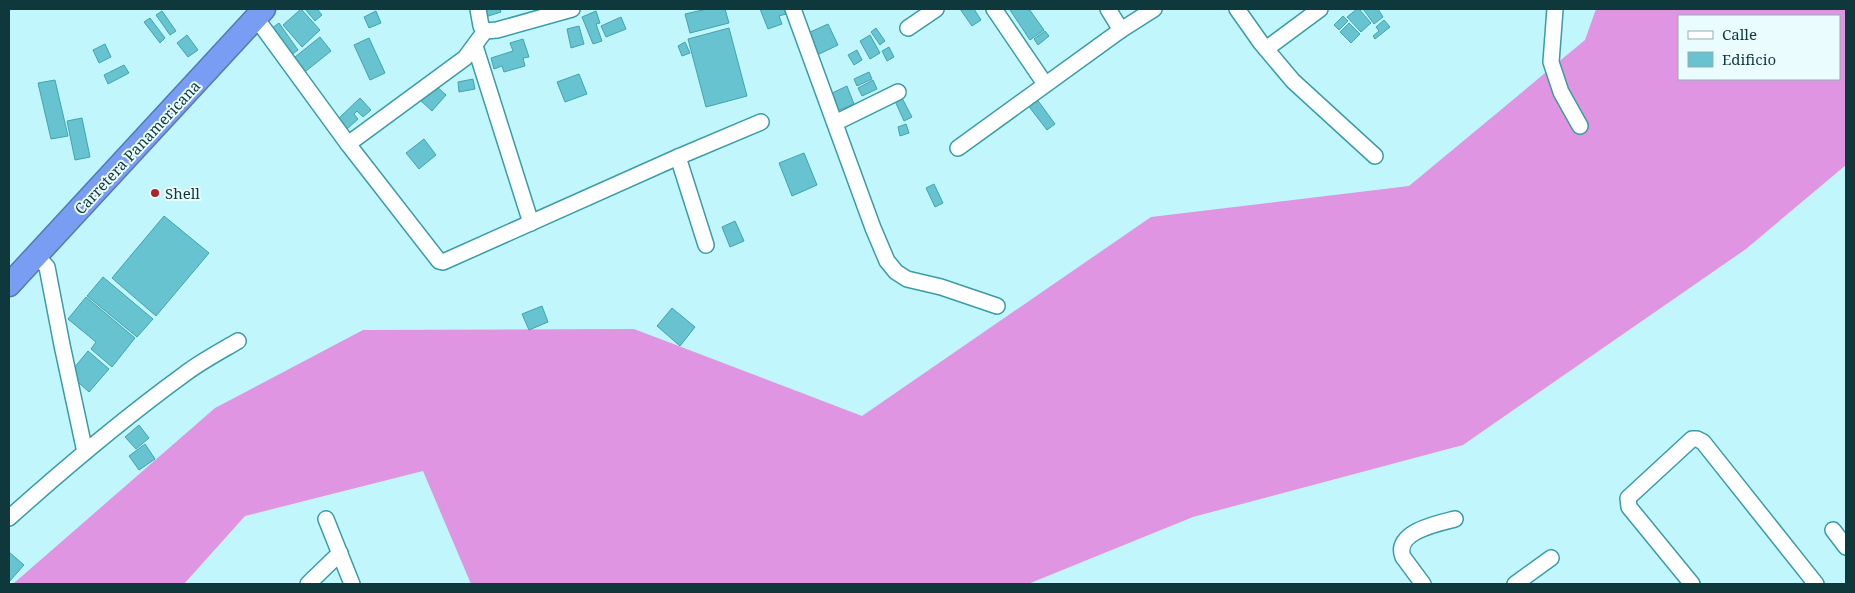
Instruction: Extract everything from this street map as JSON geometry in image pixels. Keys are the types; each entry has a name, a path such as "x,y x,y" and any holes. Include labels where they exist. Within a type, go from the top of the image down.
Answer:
{"highway":[{"name":"Carretera Panamericana","path":"9,285 260,14"}],"street":[{"path":"478,9 481,26 485,31"},
{"path":"485,31 497,30 572,9"},
{"path":"793,9 873,228 888,261 896,272 906,279 941,286 997,306"},
{"path":"908,28 936,9"},
{"path":"994,9 1045,84"},
{"path":"1108,9 1121,30"},
{"path":"958,148 1121,30 1154,9"},
{"path":"1237,9 1266,49 1307,95 1375,156"},
{"path":"1266,49 1320,9"},
{"path":"1555,9 1551,62 1561,92 1580,126"},
{"path":"260,14 348,144 439,261 447,262 678,157 761,122"},
{"path":"348,144 465,58 485,31"},
{"path":"475,46 531,223"},
{"path":"835,123 898,92"},
{"path":"678,157 706,245"},
{"path":"36,255 47,267 85,452"},
{"path":"9,518 85,452 188,372 238,340"},
{"path":"1692,584 1629,507 1628,498 1692,439 1697,439 1703,442 1816,584"},
{"path":"326,519 352,584"},
{"path":"1423,584 1403,557 1401,552 1402,545 1412,534 1424,527 1455,519"},
{"path":"1832,530 1846,547"},
{"path":"308,584 340,553"},
{"path":"1515,584 1551,558"}],"shaded area":[{"path":"1596,9 1846,9 1846,165 1746,249 1463,445 1193,517 1028,584 471,584 423,471 245,516 184,584 13,584 215,408 363,330 634,329 862,416 1151,217 1409,186 1585,40"}],"building":[{"path":"301,9 320,30 302,47 283,25"},
{"path":"305,9 317,9 322,15 315,21"},
{"path":"480,9 500,9 501,12 482,18"},
{"path":"707,9 725,9 729,23 690,33 685,14"},
{"path":"760,9 784,9 786,14 779,16 782,24 768,29"},
{"path":"960,9 974,9 981,20 972,26"},
{"path":"1029,9 1044,30 1030,40 1010,10"},
{"path":"1357,9 1371,23 1361,32 1347,17"},
{"path":"1363,9 1378,9 1383,17 1374,24"},
{"path":"162,11 176,31 170,35 156,15"},
{"path":"376,11 381,23 369,28 364,17"},
{"path":"596,11 600,23 596,24 602,41 593,44 582,17"},
{"path":"1343,16 1348,21 1339,30 1334,25"},
{"path":"621,17 626,29 606,37 601,26"},
{"path":"150,18 165,38 160,43 144,22"},
{"path":"1384,20 1390,27 1375,39 1373,36 1379,31 1376,27"},
{"path":"279,23 298,50 287,58 268,31"},
{"path":"1349,23 1360,34 1351,43 1340,32"},
{"path":"828,24 838,45 813,57 808,33"},
{"path":"579,26 584,44 571,48 567,29"},
{"path":"729,28 747,96 706,107 688,39"},
{"path":"876,28 885,41 880,45 871,32"},
{"path":"1045,31 1049,36 1038,45 1034,39"},
{"path":"187,35 198,50 188,57 177,43"},
{"path":"870,35 880,53 870,59 860,41"},
{"path":"320,37 331,51 301,75 290,61"},
{"path":"369,38 385,73 370,80 354,45"},
{"path":"523,39 529,57 523,58 525,66 504,72 502,66 494,69 491,58 513,51 510,43"},
{"path":"685,42 690,53 682,56 678,46"},
{"path":"105,44 111,57 99,63 93,50"},
{"path":"889,47 894,57 887,61 882,51"},
{"path":"857,50 862,60 854,65 848,55"},
{"path":"124,65 129,73 108,84 104,75"},
{"path":"869,72 872,79 857,86 854,79"},
{"path":"579,74 587,94 565,102 557,82"},
{"path":"473,79 475,89 459,92 458,82"},
{"path":"55,80 68,136 51,139 38,83"},
{"path":"873,80 877,89 862,96 858,88"},
{"path":"434,84 446,95 432,111 420,100"},
{"path":"847,86 854,104 835,112 828,95"},
{"path":"360,98 371,110 363,117 357,111 354,114 358,119 347,129 338,119"},
{"path":"902,98 912,117 904,121 895,101"},
{"path":"1036,98 1055,124 1047,130 1027,104"},
{"path":"82,118 90,157 75,160 67,121"},
{"path":"906,124 909,133 900,136 898,127"},
{"path":"424,139 436,155 419,169 406,153"},
{"path":"804,153 817,185 792,196 779,163"},
{"path":"934,184 943,203 935,207 926,188"},
{"path":"164,216 209,253 156,316 112,278"},
{"path":"735,221 744,241 730,247 722,227"},
{"path":"103,277 153,319 137,337 87,296"},
{"path":"86,297 135,338 112,367 91,349 96,342 68,319"},
{"path":"542,306 548,322 529,330 522,314"},
{"path":"672,308 695,327 680,346 657,326"},
{"path":"88,351 109,369 89,392 69,374"},
{"path":"139,425 149,438 136,449 125,437"},
{"path":"145,444 155,459 139,470 129,456"},
{"path":"9,552 24,565 9,582"}],"place":[{"name":"Shell","path":"155,193"}]}
